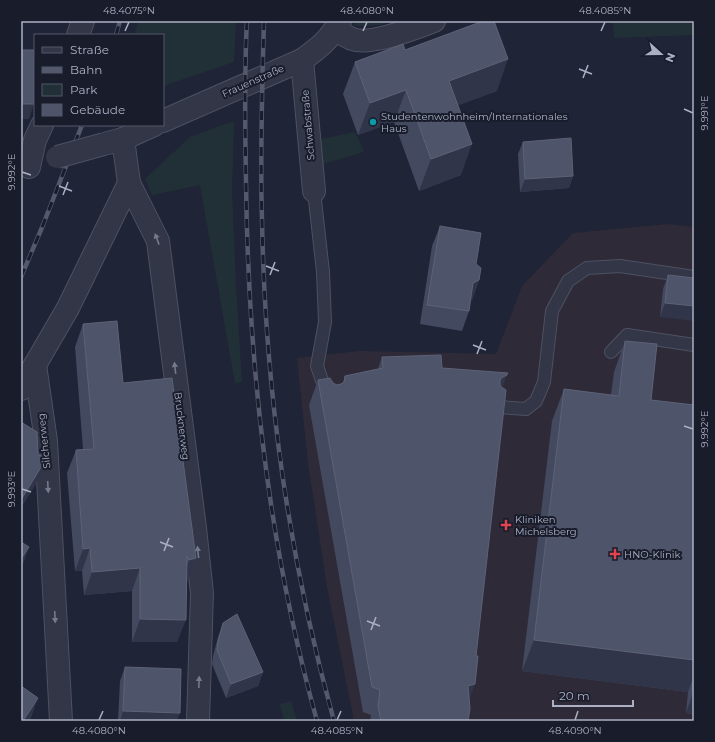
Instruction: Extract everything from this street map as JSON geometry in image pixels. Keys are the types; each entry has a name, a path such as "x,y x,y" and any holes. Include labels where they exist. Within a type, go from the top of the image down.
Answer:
{"street":[{"path":"78,34 83,21"},
{"path":"338,25 353,39 374,40 417,28 434,21"},
{"name":"Frauenstraße","path":"164,121 302,60 320,47 338,25"},
{"name":"Schwabstraße","path":"302,60 314,191"},
{"path":"25,168 42,126"},
{"path":"25,168 113,141 151,126"},
{"name":"Brucknerweg","path":"113,141 129,183 158,241 202,593 198,721"},
{"path":"21,389 68,308 129,183"},
{"name":"Silcherweg","path":"35,364 46,441 61,721"}],"lane":[{"path":"314,191 323,272 325,322 317,366 329,402"},
{"path":"498,407 526,409 536,401 544,382 552,312 568,281 587,268 620,266 694,277"},
{"path":"611,352 627,335 694,345"}],"shaded area":[{"name":"Kliniken Michelsberg","path":"667,224 694,227 694,721 354,721 327,587 308,463 297,358 360,351 496,354 522,286 573,233"}],"green space":[{"path":"139,21 236,21 234,62 164,86 164,34 134,34"},
{"path":"357,21 390,21 380,25 355,26"},
{"path":"613,21 694,21 694,35 614,38"},
{"path":"234,121 232,192 242,382 235,383 200,185 152,195 145,179 190,137"},
{"path":"355,132 364,152 323,164 321,139"},
{"path":"291,701 297,721 284,721 280,704"}],"building":[{"path":"483,21 494,21 508,59 449,81 472,144 431,159 406,90 370,103 355,62 403,44 405,50"},
{"path":"21,50 34,50 34,104 21,104"},
{"path":"571,138 573,176 525,179 523,142"},
{"path":"440,226 481,233 476,264 481,268 479,280 473,283 469,311 427,305"},
{"path":"668,275 694,278 694,306 665,303"},
{"path":"117,321 123,383 172,378 196,558 189,560 187,556 186,620 140,619 140,568 92,572 90,548 83,549 76,450 94,449 83,324"},
{"name":"HNO-Klinik","path":"625,341 657,344 651,400 694,405 694,660 534,640 564,389 619,396"},
{"name":"Kliniken Michelsberg","path":"441,355 442,368 508,373 501,378 500,381 500,386 506,390 476,656 478,656 475,684 468,686 470,709 468,721 381,721 378,706 380,690 372,687 318,380 330,378 333,383 337,385 341,384 344,382 345,376 383,368 382,357"},
{"path":"21,422 37,432 38,455 42,455 43,464 21,500"},
{"path":"21,542 29,547 21,559"},
{"path":"237,614 263,672 231,684 217,650 223,623"},
{"path":"125,667 181,669 180,713 123,711"},
{"path":"21,686 38,698 23,721 21,721"}],"railway":[{"path":"116,34 120,21"},
{"path":"247,21 245,101 248,249 256,385 274,521 286,588 300,655 317,721"},
{"path":"264,21 261,195 264,283 274,410 292,536 318,660 334,721"},
{"path":"21,277 82,126"}],"place":[{"name":"Studentenwohnheim/Internationales Haus","path":"373,122"},
{"name":"Kliniken Michelsberg","path":"506,525"},
{"name":"HNO-Klinik","path":"615,554"}]}
